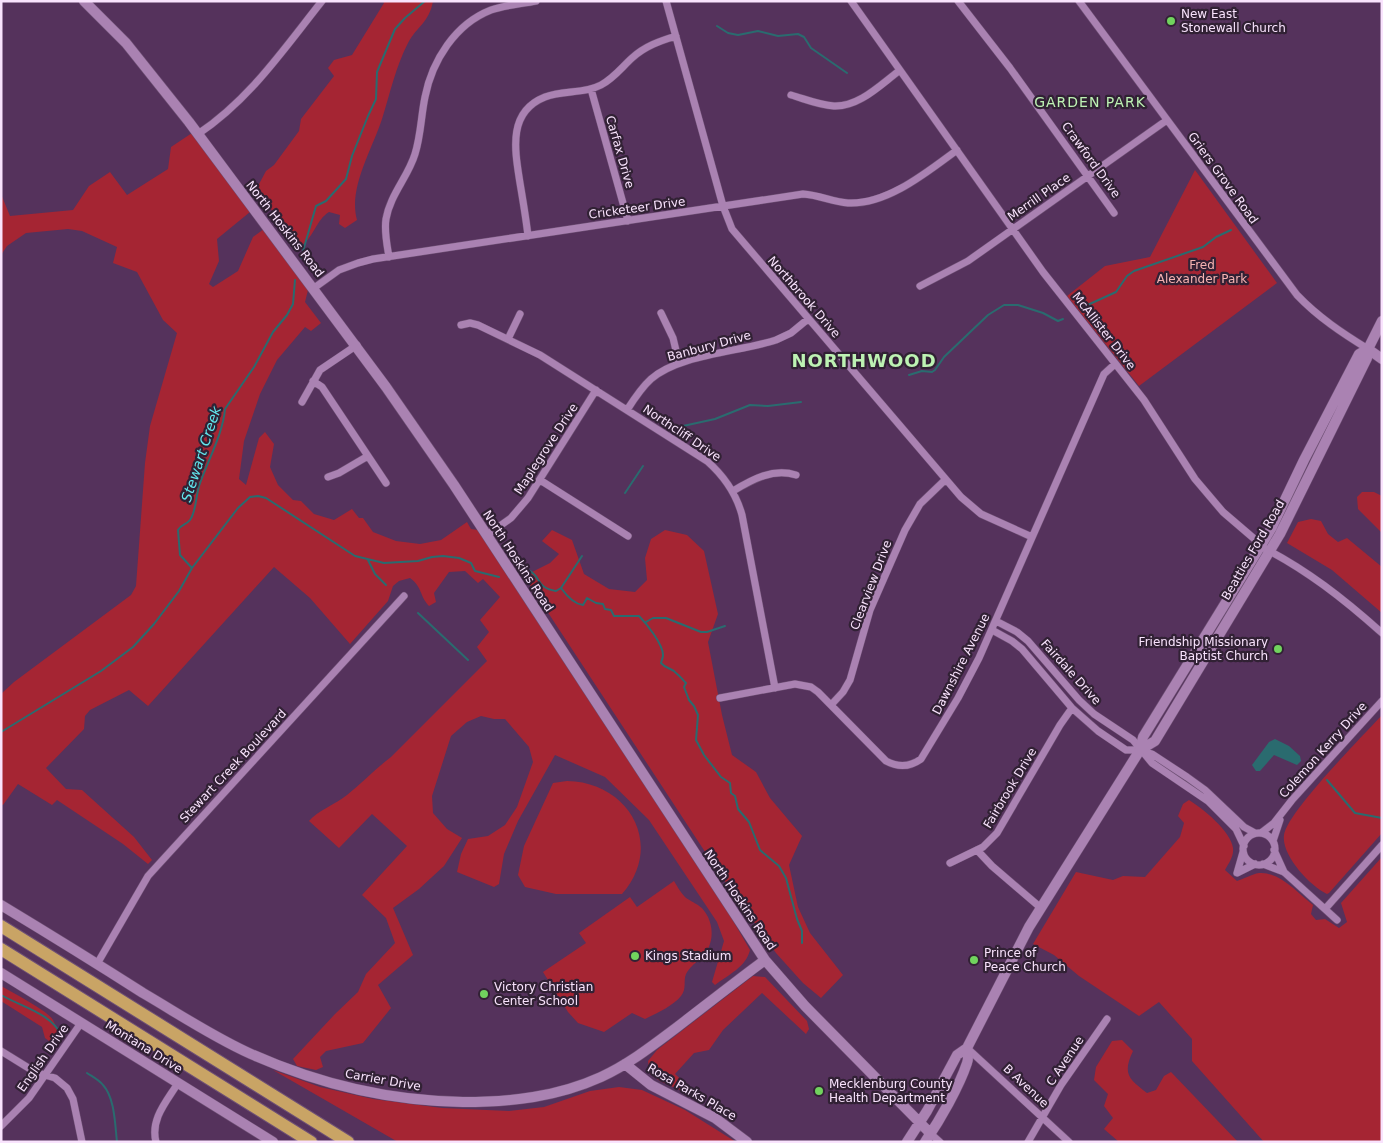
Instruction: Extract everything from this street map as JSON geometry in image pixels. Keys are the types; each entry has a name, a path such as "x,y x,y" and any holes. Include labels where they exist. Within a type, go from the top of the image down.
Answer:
{"highway":[{"path":"1,926 348,1142"},
{"path":"1,949 310,1142"}],"street":[{"name":"North Hoskins Road","path":"84,1 126,43 198,134 357,345 450,478 765,960 805,1006 920,1122 928,1138"},
{"path":"198,134 231,110 248,93 322,1"},
{"path":"389,257 385,225 388,212 414,159 420,136 427,89 442,53 459,31 476,17 493,10 536,1"},
{"name":"Northbrook Drive","path":"666,1 723,206 738,238 965,502 997,522 1032,537"},
{"name":"McAllister Drive","path":"851,1 1043,272 1144,400 1202,489 1231,520 1265,548 1319,581 1382,632"},
{"name":"Crawford Drive","path":"958,1 1010,68 1114,213"},
{"name":"Griers Grove Road","path":"1079,1 1297,295 1335,328 1368,349"},
{"path":"528,236 514,147 520,120 532,106 545,97 591,89 613,78 630,60 644,49 661,40 676,36"},
{"path":"791,95 822,104 846,105 857,101 899,71"},
{"name":"Carfax Drive","path":"591,89 628,221"},
{"name":"Merrill Place","path":"920,286 968,261 1167,120"},
{"name":"Cricketeer Drive","path":"314,288 334,273 350,265 389,257 803,194 846,203 862,202 904,186 957,150"},
{"path":"661,313 673,338 679,364"},
{"path":"508,339 520,314"},
{"name":"Banbury Drive","path":"627,410 648,382 663,371 679,364 776,340 791,333 808,319"},
{"name":"Beatties Ford Road","path":"928,1138 944,1112 968,1061 967,1048 1008,966 1041,908 1140,750 1155,741 1265,548 1271,529 1304,460 1359,354 1368,349 1382,321"},
{"name":"Northcliff Drive","path":"461,325 470,323 478,325 540,355 707,461 716,469 733,491 742,515 775,688"},
{"path":"302,402 320,370 357,345"},
{"path":"1368,349 1382,359"},
{"name":"Dawnshire Avenue","path":"720,698 795,684 803,685 818,692 886,761 897,766 916,763 926,754 970,676 1104,374 1115,364"},
{"path":"313,381 322,387 386,483"},
{"name":"Maplegrove Drive","path":"487,535 511,518 519,509 540,480 596,390"},
{"path":"328,476 339,473 368,456"},
{"path":"733,491 758,478 775,472 796,475"},
{"path":"540,480 628,536"},
{"name":"Clearview Drive","path":"831,705 843,692 850,680 870,610 905,530 920,504 945,480"},
{"name":"Stewart Creek Boulevard","path":"97,964 148,876 404,596"},
{"name":"Fairdale Drive","path":"996,621 1017,632 1028,641 1088,708 1111,727 1133,740 1140,750"},
{"name":"Fairdale Drive","path":"992,630 1022,649 1072,708 1098,731 1126,750 1140,750"},
{"path":"1046,677 1053,670"},
{"name":"Colemon Kerry Drive","path":"1273,841 1282,815 1292,800 1382,701"},
{"name":"Fairbrook Drive","path":"950,863 987,844 998,833 1060,725 1072,708"},
{"path":"1081,716 1088,708"},
{"path":"1140,750 1152,754 1203,789 1244,827 1265,834 1273,841 1274,850 1284,872"},
{"path":"1140,750 1152,763 1212,805 1236,829 1248,861 1255,864 1263,864 1284,872 1337,920"},
{"name":"Colemon Kerry Drive","path":"1258,833 1282,815"},
{"path":"1255,864 1236,873 1247,838 1258,833"},
{"path":"1325,909 1382,845"},
{"path":"977,850 992,866 1041,908"},
{"path":"1263,864 1271,859 1274,850"},
{"name":"Carrier Drive","path":"1,904 196,1025 249,1053 310,1077 377,1093 413,1099 455,1102 518,1100 574,1088 601,1077 625,1064 765,960"},
{"name":"Montana Drive","path":"1,973 273,1142"},
{"name":"C Avenue","path":"1028,1142 1061,1085 1107,1019"},
{"name":"English Drive","path":"1,1126 24,1104 81,1023"},
{"name":"Beatties Ford Road","path":"907,1142 957,1054 967,1048"},
{"name":"B Avenue","path":"967,1048 1069,1142"},
{"path":"1,1051 35,1072 55,1078 64,1085 71,1094 82,1142"},
{"name":"Rosa Parks Place","path":"625,1064 651,1086 716,1118 747,1142"},
{"path":"156,1142 154,1135 156,1119 178,1083"},
{"path":"928,1138 940,1142"}],"green space":[{"path":"383,1 433,1 429,14 415,32 404,52 382,119 362,169 356,195 355,208 357,220 345,228 339,224 340,215 329,212 321,219 309,238 301,246 277,218 258,186 266,171 274,165 299,131 301,119 334,76 328,68 334,60 352,55 384,3"},
{"path":"192,133 250,212 217,239 219,261 209,284 213,287 238,271 253,237 264,229 308,290 305,302 321,323 311,331 305,327 277,360 260,394 244,441 239,479 246,485 259,438 265,432 274,444 270,467 278,485 293,500 301,501 314,514 334,520 352,509 359,518 363,518 373,532 396,541 420,544 441,540 467,522 471,529 478,530 713,886 750,950 741,966 715,985 712,982 724,941 717,922 649,820 605,777 555,755 518,821 504,854 499,884 494,887 457,872 461,854 468,839 488,836 505,825 517,807 533,762 529,747 505,719 481,716 467,722 451,736 432,796 433,813 447,829 462,838 444,866 419,889 393,908 413,955 378,985 391,1008 363,1043 326,1051 320,1057 323,1067 316,1070 297,1066 293,1059 358,992 366,974 395,943 386,918 362,895 407,846 372,814 339,848 309,821 347,795 391,757 487,661 477,647 489,632 480,620 500,597 483,579 478,583 465,571 449,572 434,593 436,602 429,606 417,585 410,578 399,581 393,586 388,601 350,644 310,598 274,567 148,706 129,690 90,710 85,716 84,729 46,768 66,789 82,790 134,837 152,860 148,864 123,844 57,800 52,805 18,784 3,805 1,804 1,694 14,682 131,595 136,586 145,463 150,426 177,333 163,320 137,272 113,263 117,247 82,231 68,229 26,233 7,246 1,255 1,194 10,216 73,210 89,186 110,172 127,195 168,169 171,147"},
{"name":"Fred Alexander Park","path":"1195,170 1277,283 1139,386 1067,296 1105,266 1150,257"},
{"path":"1362,492 1374,492 1382,496 1382,533 1358,509 1357,497"},
{"path":"1311,519 1321,521 1328,534 1338,542 1347,538 1382,567 1382,613 1332,570 1287,543 1298,522"},
{"path":"552,530 572,540 584,574 609,589 635,592 647,580 645,558 651,539 665,530 687,535 704,551 718,614 708,642 732,755 756,772 770,798 802,836 789,865 798,907 810,933 843,975 821,998 803,983 776,953 717,870 524,576 550,563 559,554 542,541"},
{"path":"1382,715 1382,833 1327,894 1313,884 1298,869 1287,852 1284,835 1298,809 1311,792"},
{"path":"567,781 589,784 608,792 623,804 634,820 640,837 640,856 635,875 622,894 556,894 525,887 518,875 524,846 553,783"},
{"path":"1189,800 1208,814 1227,834 1231,841 1233,854 1225,870 1237,881 1259,873 1266,873 1281,879 1313,905 1311,914 1316,920 1325,919 1339,928 1347,922 1341,903 1382,857 1382,1142 1264,1142 1192,1061 1192,1039 1159,1002 1139,1016 1079,976 1054,955 1033,944 1076,872 1113,880 1123,876 1145,877 1180,837 1184,823 1178,816 1183,804"},
{"name":"Kings Stadium","path":"674,881 685,897 703,909 708,917 712,934 707,951 686,974 683,993 678,1000 660,1012 645,1019 632,1013 604,1032 578,1023 568,1012 543,972 586,943 579,933 630,897 637,907"},
{"path":"753,976 765,977 807,1021 809,1029 806,1034 762,993 723,1030 709,1050 694,1053 675,1074 688,1086 686,1093 660,1081 650,1074 648,1061 657,1050"},
{"path":"1,986 50,1016 56,1025 60,1043 56,1046 45,1038 42,1027 1,1001"},
{"path":"1122,1040 1133,1051 1128,1071 1136,1084 1147,1093 1156,1090 1164,1076 1171,1072 1238,1142 1119,1142 1104,1129 1113,1118 1104,1106 1108,1094 1094,1080 1096,1067 1112,1041"},
{"path":"273,1070 320,1087 373,1099 442,1108 509,1111 544,1107 590,1091 619,1087 642,1090 685,1110 736,1142 398,1142"}],"shaded area":[{"path":"1275,739 1289,746 1300,756 1301,761 1297,765 1274,755 1260,771 1256,771 1252,765 1269,742"}],"waterway":[{"name":"Stewart Creek","path":"301,258 316,206 326,201 346,179 352,156 376,99 377,72 395,29 425,1"},
{"path":"717,26 728,33 738,35 758,31 778,36 798,34 804,37 811,48 847,73"},
{"path":"1081,308 1116,292 1127,276 1134,271 1203,247 1216,237 1231,230"},
{"name":"Stewart Creek","path":"192,568 180,555 178,530 190,520 194,513 199,486 218,438 225,409 254,367 273,332 287,315 293,304 295,280"},
{"path":"909,375 935,370 944,357 988,315 1004,305 1018,305 1043,313 1058,321 1063,319"},
{"path":"683,426 715,419 750,405 768,406 801,402"},
{"path":"625,493 643,466"},
{"path":"1,732 101,671 133,647 154,624 179,591 192,568 238,508 250,497 266,498 355,556 384,563 418,561 443,556 459,558 471,563 475,571 499,577"},
{"path":"528,570 536,576 544,587 556,591 561,588 582,556"},
{"path":"368,560 375,574 386,585"},
{"path":"561,588 576,603 583,605 587,598 596,603 603,604 605,609 611,610 614,616 639,616 654,634 662,650 661,663 674,671 686,683 684,687 698,715 696,740 704,755 721,777 730,783 731,793 735,796 738,809 749,822 760,850 779,866 786,878 802,931 802,943"},
{"path":"418,613 468,660"},
{"path":"646,622 653,618 666,618 701,632 725,626"},
{"path":"1327,780 1355,813 1382,818"},
{"path":"1,995 43,1016 57,1028 62,1036"},
{"path":"87,1073 107,1090 114,1112 117,1142"}],"place":[{"name":"New East Stonewall Church","path":"1171,21"},
{"name":"Friendship Missionary Baptist Church","path":"1278,649"},
{"name":"Kings Stadium","path":"635,956"},
{"name":"Prince of Peace Church","path":"974,960"},
{"name":"Victory Christian Center School","path":"484,994"},
{"name":"Mecklenburg County Health Department","path":"819,1091"}],"district":[{"name":"GARDEN PARK","path":"1090,102"},
{"name":"NORTHWOOD","path":"864,361"}]}
